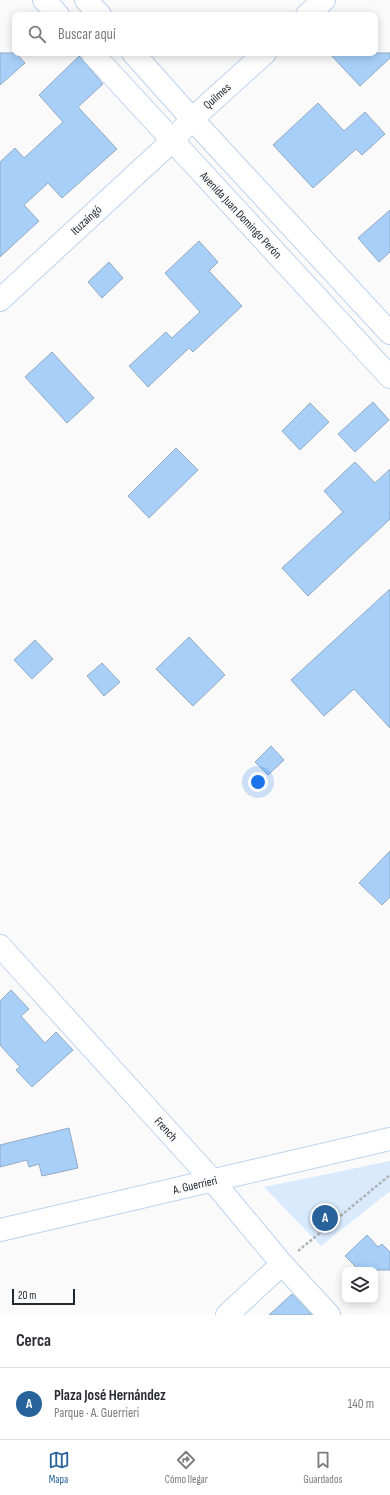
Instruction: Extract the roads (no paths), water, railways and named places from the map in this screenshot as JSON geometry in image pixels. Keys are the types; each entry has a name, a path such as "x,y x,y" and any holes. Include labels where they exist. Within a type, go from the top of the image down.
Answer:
{"street":[{"path":"44,0 55,12"},
{"path":"86,0 97,12"},
{"path":"310,12 324,0"},
{"name":"Avenida Juan Domingo Perón","path":"95,56 390,377"},
{"path":"136,56 390,333"},
{"name":"Quilmes","path":"172,141 192,119 262,56"},
{"name":"Ituzaingó","path":"0,300 172,141"},
{"name":"French","path":"0,946 213,1180 282,1264 329,1315"},
{"name":"A. Guerrieri","path":"0,1230 390,1139"},
{"path":"227,1315 282,1264"}],"place":[{"name":"Plaza José Hernández","path":"325,1218"}]}
